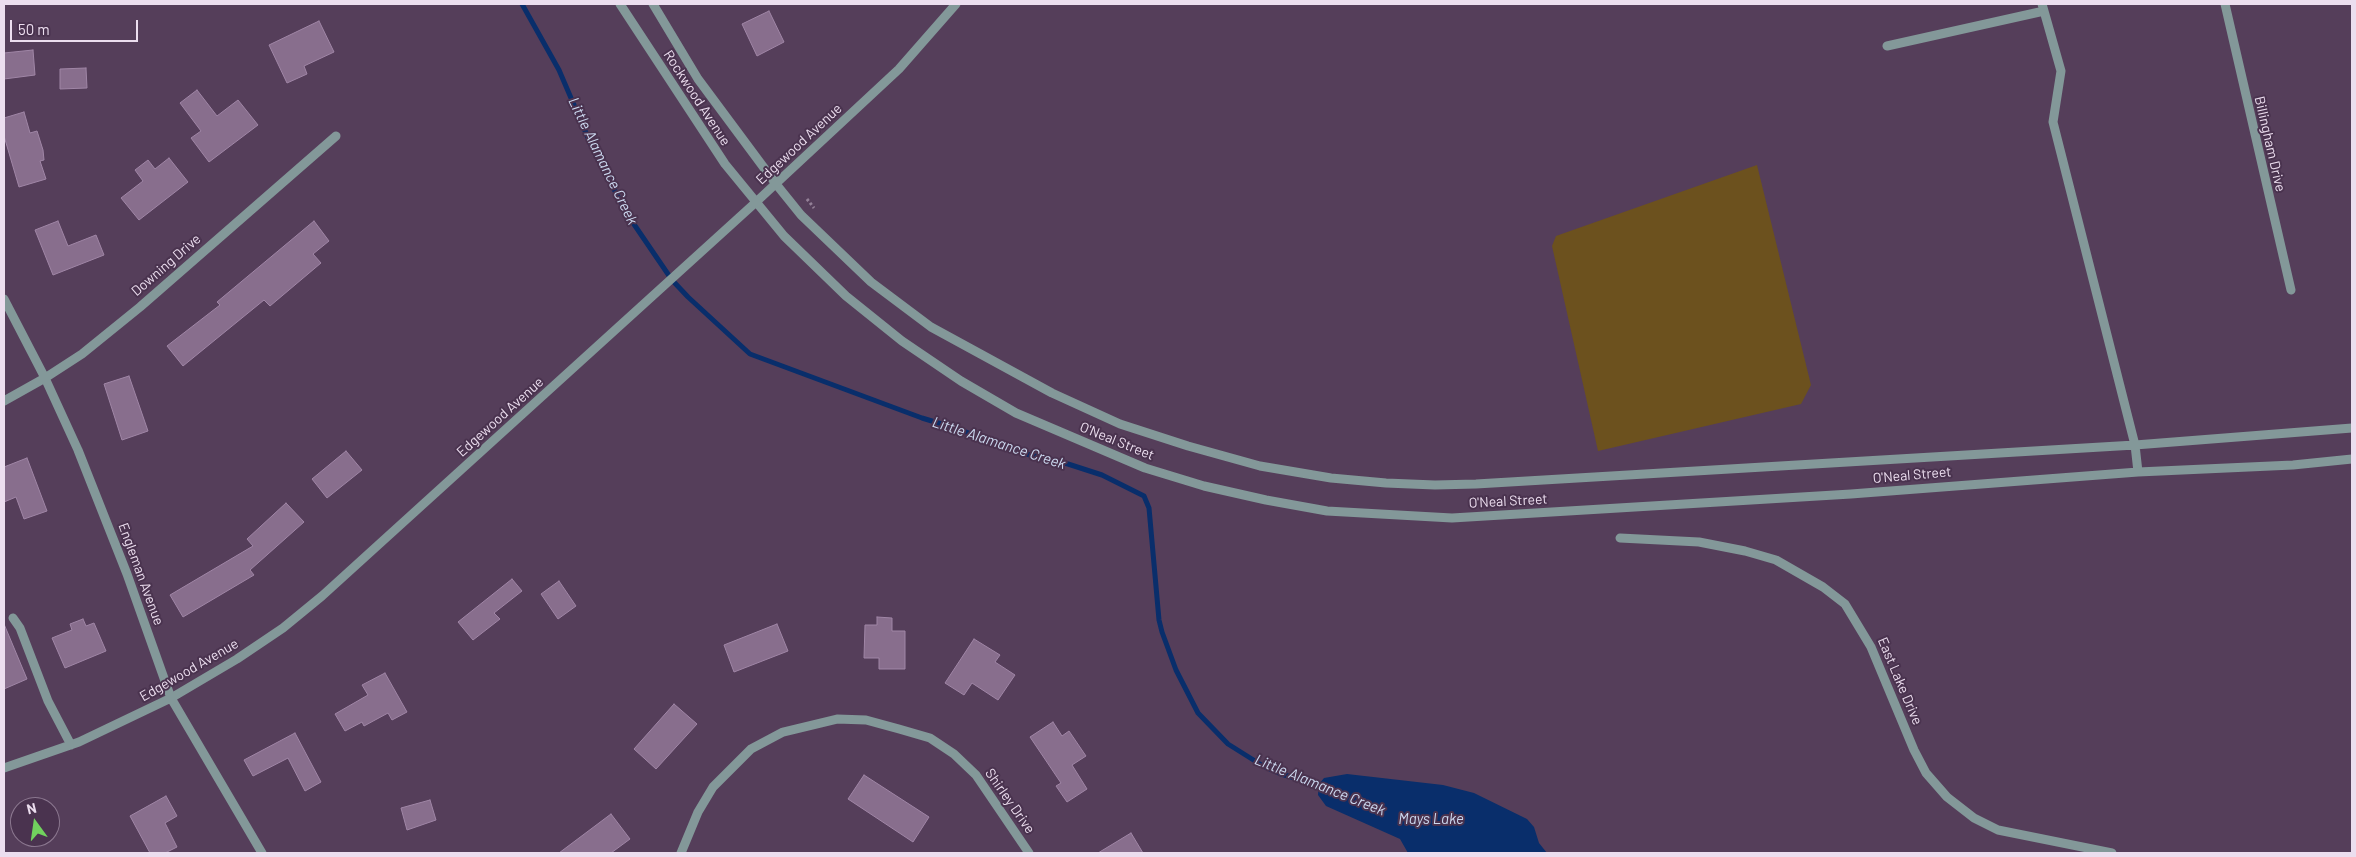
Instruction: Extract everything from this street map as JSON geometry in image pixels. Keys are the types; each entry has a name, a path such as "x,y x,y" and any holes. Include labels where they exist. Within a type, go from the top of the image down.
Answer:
{"street":[{"name":"Rockwood Avenue","path":"620,4 696,124 755,204"},
{"name":"Rockwood Avenue","path":"653,4 698,79 776,184"},
{"name":"Edgewood Avenue","path":"4,768 71,745 114,727 171,698 238,659 283,628 322,596 755,204 899,69 956,4"},
{"name":"Billingham Drive","path":"2225,4 2291,290"},
{"path":"1887,46 2043,7 2061,71 2053,122 2135,446 2138,472"},
{"name":"Downing Drive","path":"4,401 82,354 140,307 336,136"},
{"name":"O'Neal Street","path":"776,184 801,215 871,282 939,332 1052,393 1120,424 1188,446 1260,466 1332,478 1435,485 2135,446 2352,428"},
{"name":"O'Neal Street","path":"755,204 784,236 846,296 902,341 993,399 1042,424 1145,468 1204,486 1266,500 1336,511 1452,518 1851,494 2138,472 2216,470 2352,459"},
{"name":"Engleman Avenue","path":"4,300 44,378 102,510 171,698 262,853"},
{"name":"East Lake Drive","path":"1620,538 1699,542 1745,551 1776,560 1823,587 1845,604 1871,647 1914,750 1926,772 1947,797 1974,818 1998,830 2112,853"},
{"path":"13,618 20,628 48,701 71,745"},
{"name":"Shirley Drive","path":"681,853 698,812 713,787 751,749 783,732 838,720 866,720 930,738 954,754 976,775 1029,853"}],"path":[{"path":"807,199 817,212"}],"shaded area":[{"path":"1757,165 1811,385 1801,404 1598,451 1552,246 1556,236"}],"water":[{"name":"Mays Lake","path":"1347,774 1443,785 1474,793 1527,819 1534,827 1539,843 1547,853 1408,853 1400,839 1326,806 1318,795 1319,784 1324,778"}],"building":[{"path":"769,11 784,42 757,56 742,24"},
{"path":"319,21 334,52 304,66 307,74 287,83 269,45"},
{"path":"33,50 35,75 4,79 4,53"},
{"path":"86,68 87,88 60,89 60,69"},
{"path":"197,90 217,116 238,100 258,125 209,162 191,138 201,131 180,103"},
{"path":"24,112 30,133 37,131 44,160 40,161 46,179 19,187 4,136 4,118"},
{"path":"169,158 188,182 139,220 121,198 143,181 135,170 148,160 155,169"},
{"path":"58,221 68,246 96,235 104,255 53,275 35,230"},
{"path":"314,221 329,241 313,254 321,263 270,306 264,300 183,366 167,346 220,305 217,302"},
{"path":"129,376 148,431 122,440 104,384"},
{"path":"346,451 362,470 327,498 312,479"},
{"path":"27,458 47,511 24,519 16,497 4,502 4,467"},
{"path":"286,503 304,522 250,570 254,575 183,617 170,595 253,546 247,539"},
{"path":"512,579 522,591 494,613 500,619 473,640 458,622"},
{"path":"559,581 576,606 558,619 541,594"},
{"path":"877,617 892,618 892,631 905,631 905,669 879,669 879,658 864,658 865,625 877,625"},
{"path":"83,619 86,626 94,623 106,651 65,668 52,638 72,630 70,624"},
{"path":"4,624 27,679 4,689"},
{"path":"777,624 788,651 734,672 724,645"},
{"path":"974,639 1000,655 995,662 1015,675 998,700 972,683 964,695 945,683"},
{"path":"385,673 407,712 392,720 388,713 364,726 362,722 345,731 335,714 368,695 362,685"},
{"path":"674,704 697,724 656,769 634,749"},
{"path":"1053,722 1062,736 1069,731 1086,756 1072,765 1087,789 1067,802 1056,786 1061,783 1030,737"},
{"path":"295,733 321,782 305,791 288,758 253,776 244,760"},
{"path":"864,775 929,817 913,842 848,799"},
{"path":"166,796 177,816 165,823 177,847 165,853 150,853 130,816"},
{"path":"430,800 436,820 407,830 401,808"},
{"path":"611,814 630,839 611,853 559,853"},
{"path":"1131,833 1143,853 1098,853"}],"waterway":[{"name":"Little Alamance Creek","path":"522,4 559,70 592,147 627,214 672,280 688,297 750,354 1022,453 1068,464 1102,475 1144,496 1149,508 1159,620 1176,670 1198,713 1228,744 1263,766 1281,774 1323,786"}]}
